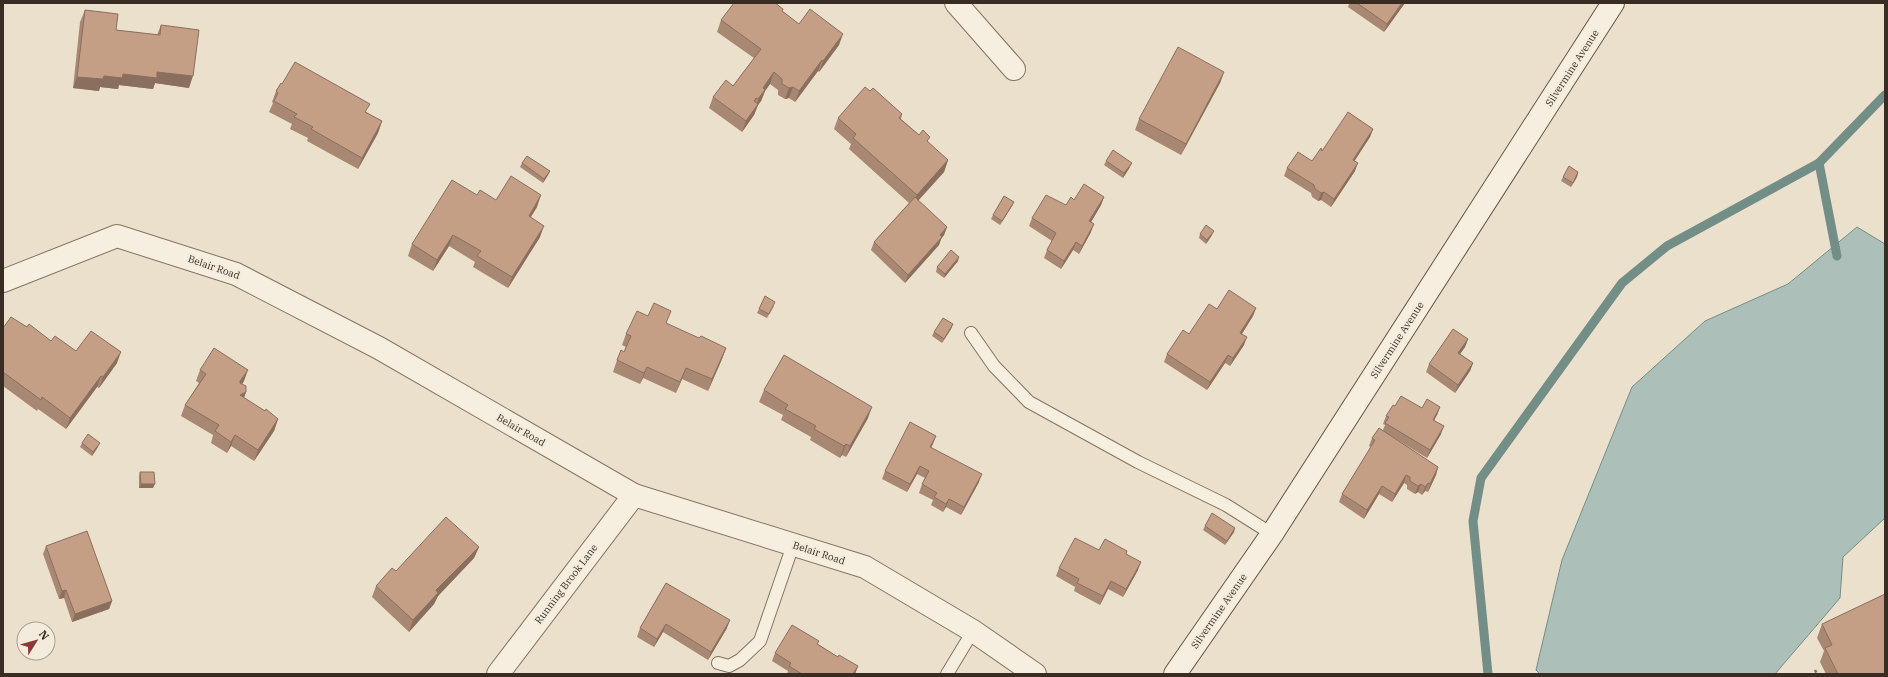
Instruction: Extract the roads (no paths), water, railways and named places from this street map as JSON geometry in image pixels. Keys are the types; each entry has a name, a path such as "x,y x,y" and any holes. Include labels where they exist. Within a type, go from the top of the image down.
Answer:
{"street":[{"path":"956,3 1014,70"},
{"name":"Silvermine Avenue","path":"1175,674 1272,534 1613,3"},
{"name":"Belair Road","path":"3,281 117,236 236,274 379,348 634,495 865,567 972,632 1035,674"},
{"name":"Running Brook Lane","path":"498,674 634,495"}],"lane":[{"path":"971,333 994,366 1029,402 1138,462 1226,505 1272,534"},
{"path":"718,664 729,666 740,660 760,641 793,545"},
{"path":"947,674 972,632"}],"water":[{"path":"1857,227 1885,244 1885,518 1843,557 1840,598 1775,674 1540,674 1536,670 1562,560 1632,387 1705,321 1788,284"}],"waterway":[{"path":"1488,674 1473,521 1481,478 1622,283 1667,246 1819,163 1885,95"},
{"path":"1819,163 1837,256"}]}
